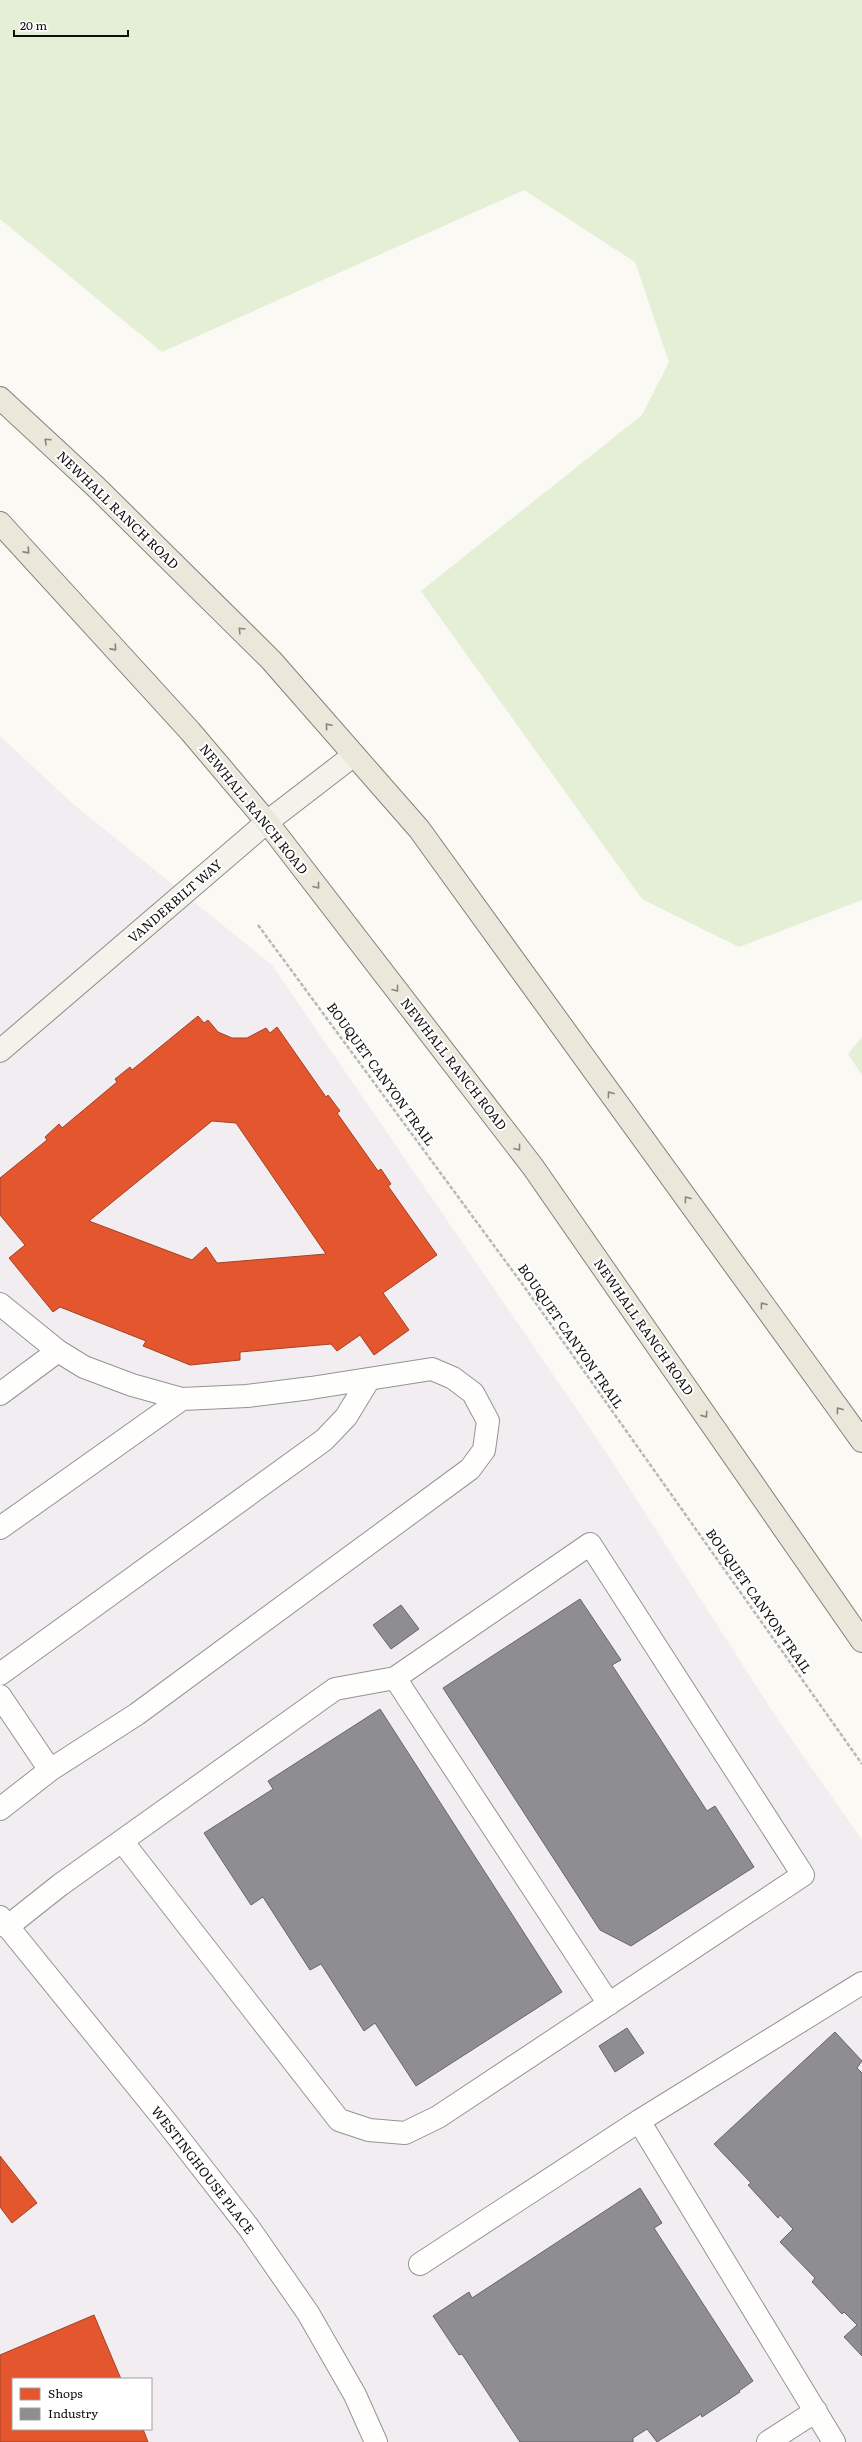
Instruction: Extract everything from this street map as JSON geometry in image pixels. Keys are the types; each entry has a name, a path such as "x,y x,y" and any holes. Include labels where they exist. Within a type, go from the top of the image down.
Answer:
{"main road":[{"name":"NEWHALL RANCH ROAD","path":"0,398 95,486 271,660 419,829 862,1441"},
{"name":"NEWHALL RANCH ROAD","path":"0,523 190,731 267,822 533,1167 862,1641"}],"street":[{"name":"VANDERBILT WAY","path":"0,1051 267,822 354,755"},
{"path":"0,1304 58,1351 84,1367 132,1385 182,1399 247,1396 368,1381 409,1371 432,1369 453,1378 473,1393 488,1421 484,1450 470,1468 137,1714 50,1770 0,1809"},
{"path":"0,1394 58,1351"},
{"path":"0,1674 324,1440 346,1417 368,1381"},
{"path":"0,1528 182,1399"},
{"path":"4,1922 60,1885 335,1689 395,1678 590,1544 803,1875 438,2117 405,2133 369,2130 339,2120 122,1841"},
{"path":"395,1678 609,2004"},
{"path":"0,1696 50,1770"},
{"name":"WESTINGHOUSE PLACE","path":"4,1922 168,2123 249,2228 308,2313 355,2395 376,2442"},
{"path":"420,2264 639,2120 862,1983"},
{"path":"639,2120 834,2442"},
{"path":"768,2442 816,2411"}],"path":[{"name":"BOUQUET CANYON TRAIL","path":"258,925 523,1285 862,1764"}],"shaded area":[{"path":"0,736 73,804 272,965 606,1452 778,1720 862,1840 862,2442 0,2442"}],"green space":[{"path":"0,0 862,0 862,900 739,947 642,899 421,591 642,415 669,362 635,262 524,190 162,352 0,219"},
{"path":"862,1037 862,1075 848,1054"}],"building: Shops":[{"path":"198,1016 204,1023 208,1020 218,1032 232,1038 247,1038 266,1028 270,1033 277,1027 326,1097 328,1095 340,1111 337,1113 378,1171 381,1169 391,1184 388,1186 437,1255 383,1293 409,1330 374,1355 360,1335 337,1351 331,1344 240,1352 240,1360 190,1365 143,1346 146,1341 60,1307 53,1312 9,1258 25,1245 0,1215 0,1178 47,1140 45,1137 59,1124 62,1128 117,1082 115,1079 130,1067 132,1070","holes":["212,1121 236,1123 326,1254 217,1263 206,1247 192,1260 89,1221"]},
{"path":"0,2156 37,2203 12,2223 0,2207"},
{"path":"94,2315 121,2378 12,2378 12,2430 143,2430 148,2442 0,2442 0,2355"}],"building: Industry":[{"path":"580,1599 621,1660 612,1665 707,1811 715,1806 754,1867 631,1946 600,1930 443,1688"},
{"path":"401,1605 419,1629 391,1649 373,1625"},
{"path":"380,1709 562,1992 416,2086 375,2023 364,2031 321,1964 310,1970 263,1897 251,1905 204,1833 273,1789 268,1781"},
{"path":"627,2028 644,2053 615,2072 599,2046"},
{"path":"835,2032 862,2061 857,2068 862,2073 862,2356 844,2337 857,2325 844,2312 842,2314 812,2282 815,2278 780,2242 793,2229 780,2215 778,2218 748,2185 751,2183 714,2144"},
{"path":"640,2188 662,2223 654,2228 753,2381 739,2391 740,2392 702,2417 701,2414 657,2442 647,2429 633,2438 633,2442 520,2442 462,2354 459,2355 433,2316 469,2292 472,2298"}]}
